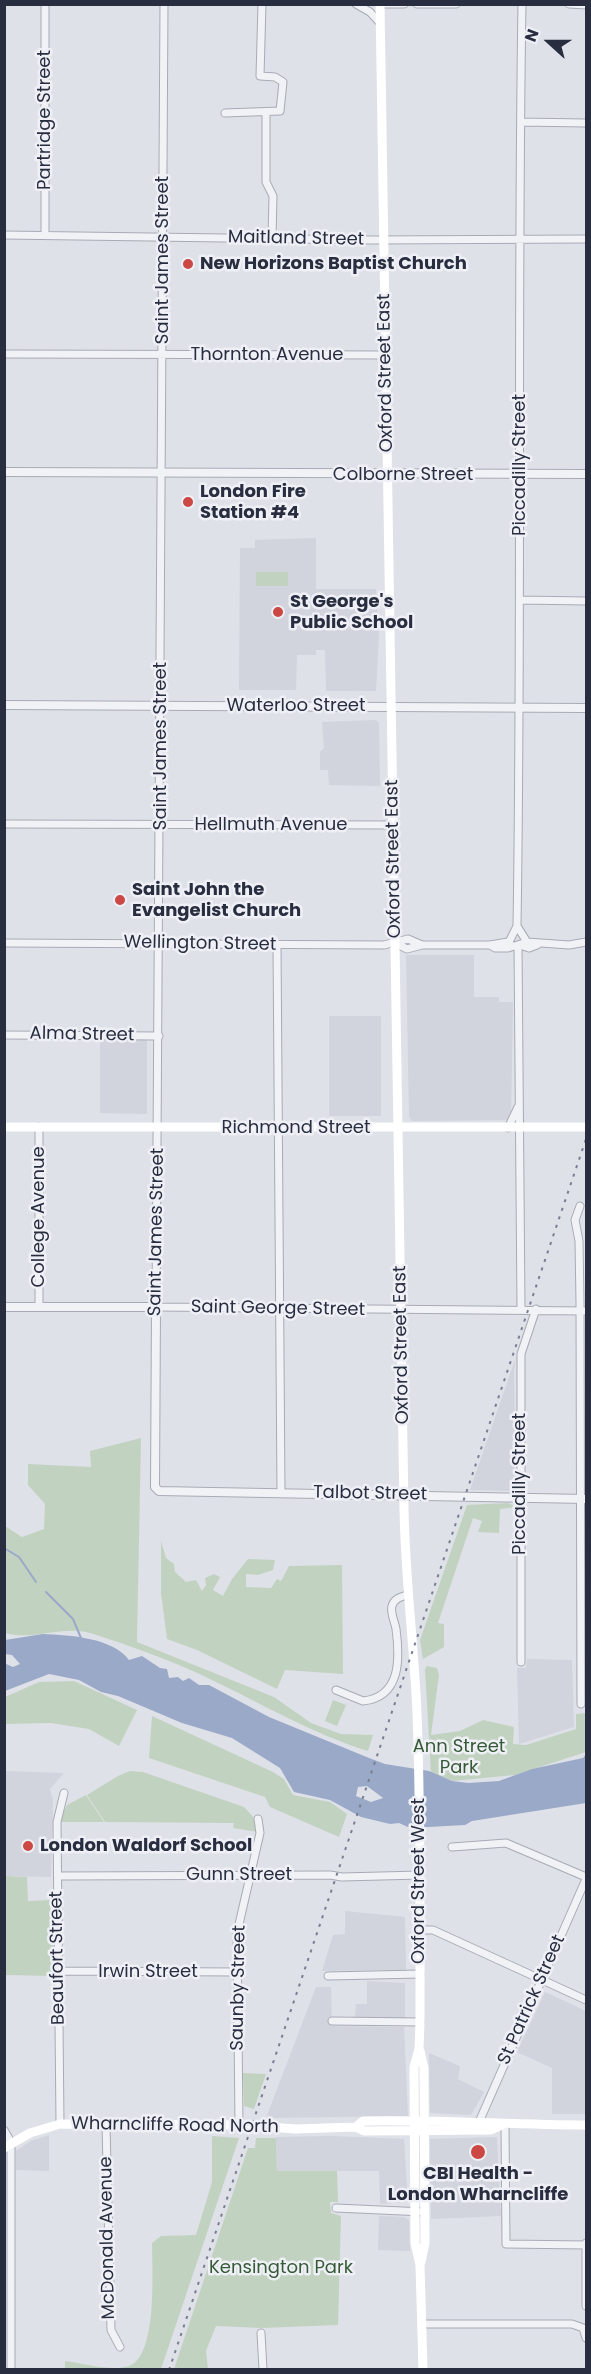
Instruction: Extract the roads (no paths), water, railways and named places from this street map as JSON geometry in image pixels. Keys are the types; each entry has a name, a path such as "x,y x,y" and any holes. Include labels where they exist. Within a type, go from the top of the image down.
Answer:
{"main road":[{"name":"Oxford Street East","path":"380,4 403,1495 406,1595 417,1713"},
{"name":"Richmond Street","path":"4,1127 586,1127"},
{"name":"Oxford Street West","path":"417,1713 420,2022 419,2049 414,2067 419,2120 419,2212 424,2243 420,2265 423,2370"},
{"name":"Wharncliffe Road North","path":"356,2127 363,2121 419,2120 503,2125 586,2125"},
{"name":"Wharncliffe Road North","path":"8,2145 40,2129 60,2124 239,2125 296,2129 356,2127 364,2131 490,2130 503,2125"}],"street":[{"name":"Partridge Street","path":"45,4 45,235"},
{"name":"Saint James Street","path":"155,1487 161,825 164,4"},
{"path":"225,113 280,111 283,82 275,77 260,76 262,4"},
{"path":"356,4 370,12 380,24"},
{"path":"385,4 404,4"},
{"path":"417,4 456,4"},
{"name":"Piccadilly Street","path":"521,1309 517,926 521,600 519,475 522,4"},
{"path":"569,4 586,4"},
{"path":"266,113 266,182 273,196 272,238"},
{"path":"521,122 586,123"},
{"name":"Maitland Street","path":"4,235 384,240 586,239"},
{"name":"Thornton Avenue","path":"4,354 386,355"},
{"name":"Colborne Street","path":"4,471 586,474"},
{"path":"521,600 586,601"},
{"name":"Waterloo Street","path":"4,705 586,708"},
{"name":"Hellmuth Avenue","path":"4,824 393,825"},
{"path":"517,926 517,944"},
{"name":"Wellington Street","path":"4,943 277,945 395,943 408,939 422,945 490,945 498,948 517,944 586,942"},
{"path":"277,945 281,1492"},
{"name":"Alma Street","path":"4,1035 159,1036"},
{"name":"Piccadilly Street","path":"508,1128 519,1107"},
{"name":"College Avenue","path":"39,1127 39,1307"},
{"path":"580,1206 575,1220 579,1240 583,1311 581,1704"},
{"name":"Saint George Street","path":"4,1306 583,1311"},
{"name":"Piccadilly Street","path":"521,1662 521,1354 536,1309"},
{"name":"Talbot Street","path":"155,1487 159,1491 583,1499"},
{"path":"336,1690 356,1699 368,1701 394,1684 397,1676 396,1635 392,1609 395,1600 406,1595"},
{"name":"Beaufort Street","path":"60,2124 57,1822 64,1793"},
{"name":"Saunby Street","path":"239,2125 237,1933 260,1833 258,1819"},
{"path":"452,1847 506,1844 586,1878"},
{"name":"Gunn Street","path":"58,1876 330,1875 342,1878 420,1875"},
{"name":"St Patrick Street","path":"479,2122 586,1878"},
{"path":"420,1930 433,1930 586,2000"},
{"name":"Irwin Street","path":"58,1971 237,1972"},
{"path":"328,1976 420,1974"},
{"path":"332,2021 420,2022"},
{"name":"McDonald Avenue","path":"106,2125 111,2330 120,2347"},
{"path":"503,2125 506,2244 586,2243 586,2306"},
{"path":"4,2130 8,2145 11,2370"},
{"path":"336,2208 419,2212"},
{"path":"423,2324 572,2324 584,2328 586,2338"},
{"path":"261,2333 263,2370"}],"water":[{"path":"43,1634 66,1635 102,1642 122,1653 129,1660 142,1656 160,1668 167,1669 169,1678 178,1677 183,1681 189,1678 199,1685 209,1685 269,1717 369,1758 385,1764 429,1771 452,1781 468,1783 499,1781 532,1769 583,1758 586,1754 586,1803 472,1821 465,1825 410,1828 399,1823 390,1824 361,1817 330,1800 294,1792 280,1768 232,1738 182,1723 118,1696 101,1692 79,1680 49,1674 5,1691 4,1663 13,1667 20,1664 12,1655 5,1654 5,1640","holes":["367,1786 383,1798 371,1802 356,1796 358,1787"]}],"waterway":[{"path":"4,1548 19,1557 36,1582"},
{"path":"46,1592 73,1619 81,1638"}],"railway":[{"path":"169,2370 586,1139"}],"place":[{"name":"New Horizons Baptist Church","path":"188,264"},
{"name":"London Fire Station #4","path":"188,502"},
{"name":"St George's Public School","path":"278,612"},
{"name":"Saint John the Evangelist Church","path":"120,900"},
{"name":"London Waldorf School","path":"28,1846"},
{"name":"CBI Health - London Wharncliffe","path":"478,2152"}],"park label":[{"name":"Ann Street Park","path":"459,1757"},
{"name":"Kensington Park","path":"281,2268"}]}
